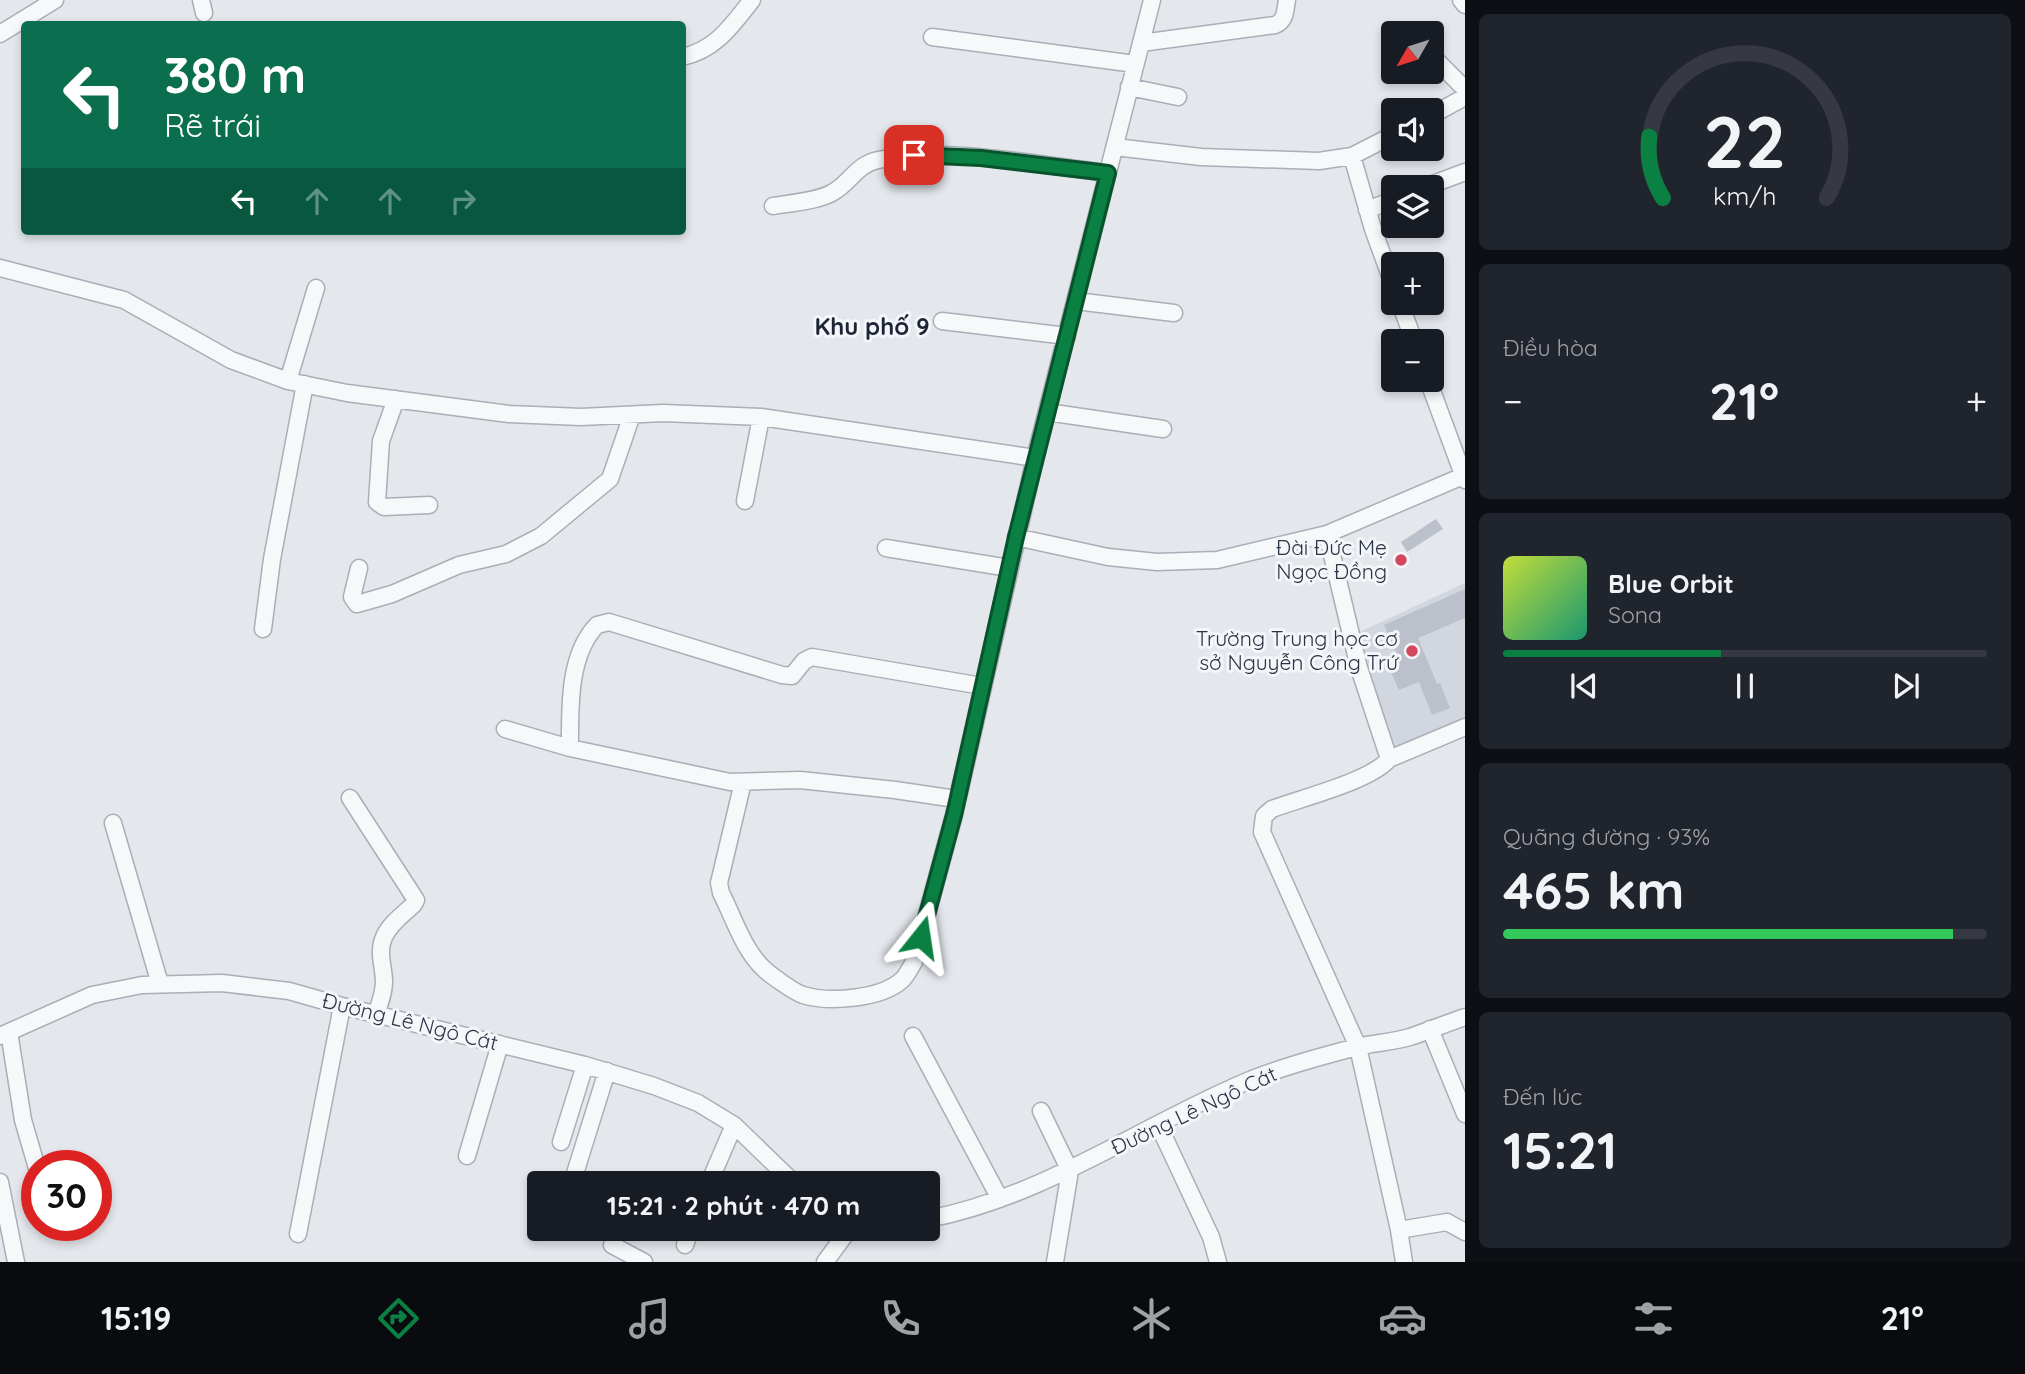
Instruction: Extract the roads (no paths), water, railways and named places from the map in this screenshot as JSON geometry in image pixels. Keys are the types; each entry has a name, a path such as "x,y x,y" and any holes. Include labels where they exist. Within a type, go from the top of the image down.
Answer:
{"street":[{"path":"0,34 55,0"},
{"path":"686,56 708,49 723,36 752,0"},
{"path":"743,782 719,883 750,951 763,968 802,995 839,1000 868,995 895,985 914,962 954,815 1035,458 1152,0"},
{"path":"1141,43 1275,25 1284,18 1287,0"},
{"path":"1461,0 1465,5"},
{"path":"932,37 1135,64"},
{"path":"1444,67 1465,89"},
{"path":"1129,87 1178,97"},
{"path":"1444,108 1465,97"},
{"path":"1115,147 1201,157 1319,161 1352,156 1381,141"},
{"path":"773,206 828,195 841,187 858,169 875,161 914,155 981,158 1108,173"},
{"path":"1352,156 1382,252"},
{"path":"1444,180 1465,172"},
{"path":"1367,210 1381,205"},
{"path":"0,268 124,300 231,360 288,381 347,393 509,414 581,417 663,413 761,417 809,422 1035,458"},
{"path":"288,381 316,288"},
{"path":"1076,301 1174,313"},
{"path":"942,321 1067,336"},
{"path":"264,629 272,559 305,384"},
{"path":"1016,537 1108,557 1157,562 1217,560 1327,534 1464,478 1459,446 1434,392"},
{"path":"396,399 381,442 377,502 384,507 429,505"},
{"path":"1047,412 1163,429"},
{"path":"359,568 352,597 357,604 392,594 458,565 506,554 525,545 541,536 610,480 632,415"},
{"path":"745,501 761,417"},
{"path":"1327,534 1359,668 1389,759"},
{"path":"887,548 1009,568"},
{"path":"570,748 570,710 579,651 597,625 609,622 792,677 804,661 812,657 982,686"},
{"path":"1404,1262 1358,1047 1262,832 1262,823 1264,816 1272,809 1381,769 1389,759 1465,727"},
{"path":"505,729 570,748 730,782 800,780 956,799"},
{"path":"350,798 416,900 391,925 380,947 384,992 376,1014"},
{"path":"113,823 160,984"},
{"name":"Đường Lê Ngô Cát","path":"4,1034 92,995 142,985 222,983 289,991 607,1071 698,1104 734,1125 782,1171"},
{"path":"298,1234 342,1006"},
{"name":"Đường Lê Ngô Cát","path":"940,1217 1000,1199 1070,1171 1158,1124 1252,1079 1358,1047 1408,1038 1465,1017"},
{"path":"1430,1029 1465,1115"},
{"path":"4,1034 32,1150"},
{"path":"913,1035 1000,1199"},
{"path":"467,1156 500,1044"},
{"path":"561,1142 585,1065"},
{"path":"576,1171 607,1071"},
{"path":"1041,1111 1070,1171 1055,1262"},
{"path":"1158,1124 1211,1237 1218,1262"},
{"path":"714,1171 734,1125"},
{"path":"0,1182 16,1262"},
{"path":"1399,1230 1447,1222 1465,1232"},
{"path":"685,1245 686,1241"},
{"path":"825,1262 840,1241"},
{"path":"612,1245 644,1262"}],"place":[{"name":"Đài Đức Mẹ Ngọc Đồng","path":"1401,560"},
{"name":"Trường Trung học cơ sở Nguyễn Công Trứ","path":"1412,651"}],"district":[{"name":"Khu phố 9","path":"872,327"}]}
